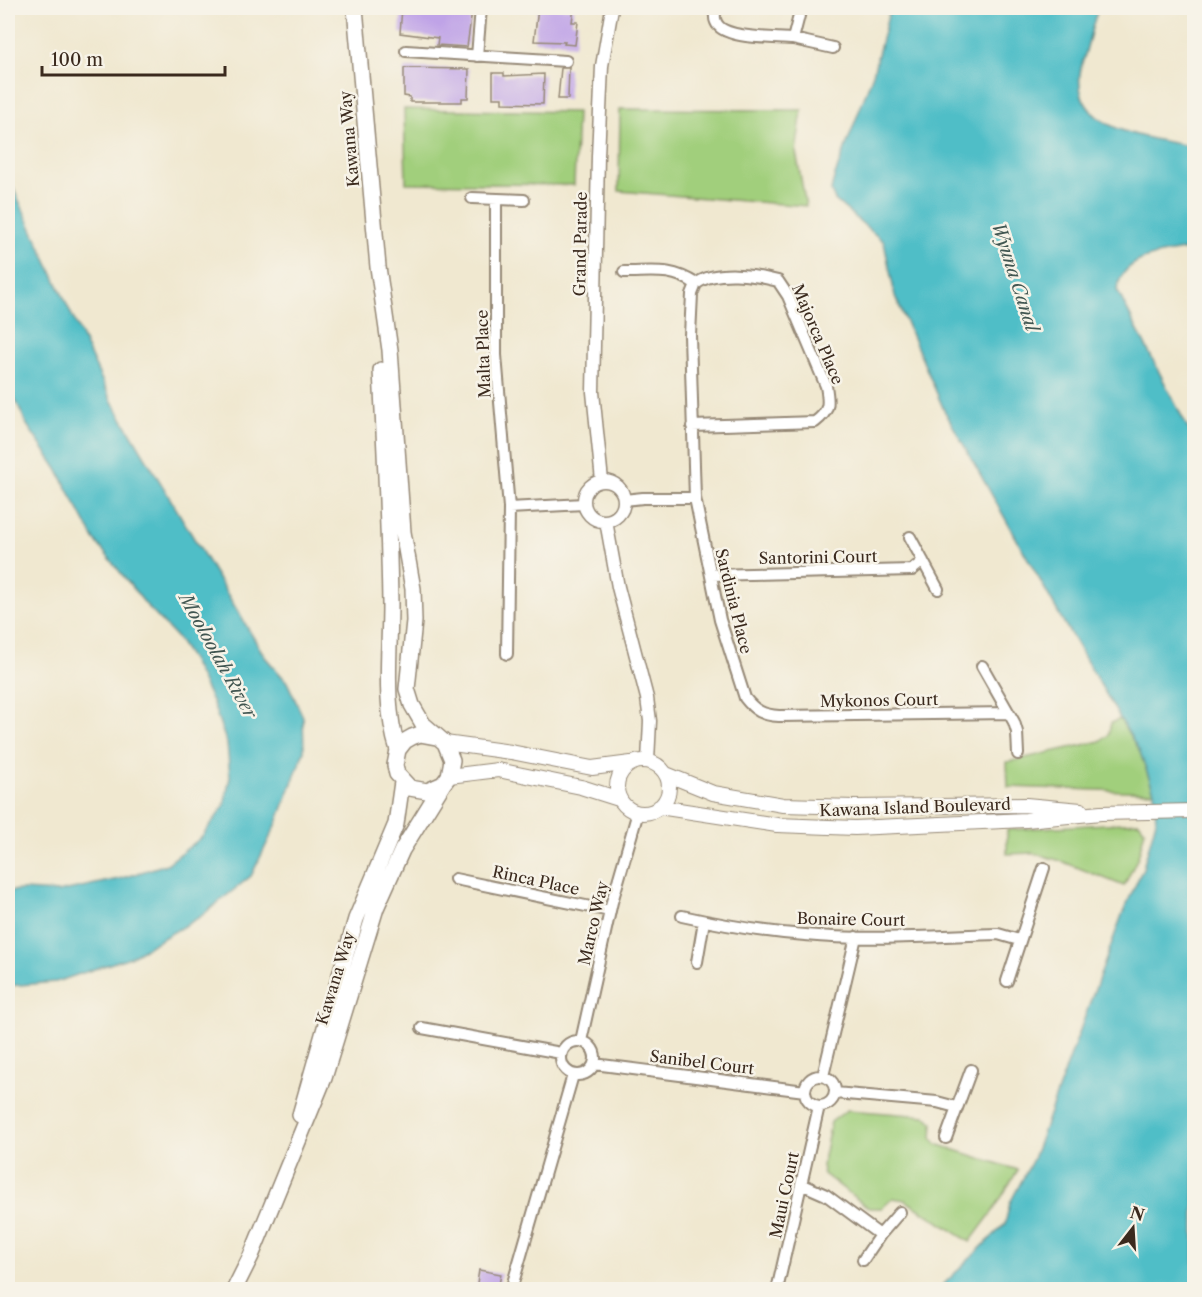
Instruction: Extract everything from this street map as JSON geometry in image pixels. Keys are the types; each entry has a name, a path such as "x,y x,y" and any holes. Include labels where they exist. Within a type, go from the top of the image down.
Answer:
{"main road":[{"name":"Kawana Way","path":"355,8 378,267"},
{"path":"378,267 390,350 403,532 413,589 414,621 407,689 412,705 423,724 441,740 452,760 446,780"},
{"path":"378,267 389,582 388,681 392,731 398,750 395,765 397,774 402,782 418,791 435,789 446,780 498,770 581,787 619,798"},
{"path":"398,750 412,737 420,734 441,740 592,768 631,763 648,761 656,764 666,774 669,791 666,800 652,811 638,813 630,810 619,798 616,783 618,776 631,763"},
{"name":"Kawana Island Boulevard","path":"666,774 713,793 783,805 855,807 1026,805 1101,813"},
{"name":"Kawana Way","path":"234,1290 251,1256 324,1078 376,908 402,850 446,780"},
{"name":"Kawana Way","path":"279,1190 356,919 396,824 402,782"},
{"name":"Kawana Island Boulevard","path":"659,807 777,825 855,828 1034,820 1101,813 1194,811"}],"street":[{"path":"477,56 481,8"},
{"name":"Grand Parade","path":"602,481 593,392 602,66 612,8"},
{"path":"716,8 715,21 731,34 793,39 833,48"},
{"path":"793,39 801,8"},
{"path":"406,51 566,61"},
{"path":"472,198 524,200"},
{"name":"Malta Place","path":"496,199 496,363 509,508 507,654"},
{"path":"624,272 673,272 684,275 696,284"},
{"name":"Majorca Place","path":"692,426 815,422 824,416 829,401 826,386 788,296 778,281 759,276 716,275 704,277 696,284"},
{"name":"Sardinia Place","path":"696,284 691,306 695,498 720,620 745,698 752,707"},
{"path":"602,481 615,484 623,494 624,500 617,517 606,521 600,521 589,515 584,504 588,489 602,481"},
{"path":"624,500 695,498"},
{"path":"509,508 584,504"},
{"path":"606,521 618,587 647,698 650,721 648,761"},
{"path":"910,537 938,589"},
{"name":"Santorini Court","path":"711,575 912,570 923,561"},
{"path":"982,666 1009,713 1017,732 1018,754"},
{"name":"Mykonos Court","path":"752,707 764,715 779,716 1009,713"},
{"name":"Marco Way","path":"581,1041 610,911 638,813"},
{"path":"1007,981 1044,868"},
{"name":"Rinca Place","path":"455,879 610,911"},
{"name":"Bonaire Court","path":"682,916 805,935 856,937 998,934 1019,940"},
{"path":"697,962 704,921"},
{"path":"823,1076 856,937"},
{"path":"422,1028 561,1053"},
{"path":"581,1041 591,1047 595,1058 594,1064 584,1074 573,1075 561,1064 561,1053 571,1042 581,1041"},
{"name":"Sanibel Court","path":"594,1064 805,1091"},
{"path":"946,1138 971,1070"},
{"path":"511,1290 573,1075"},
{"path":"823,1076 831,1080 835,1092 828,1104 819,1106 811,1102 805,1091 811,1079 823,1076"},
{"path":"835,1092 937,1102 956,1107"},
{"name":"Maui Court","path":"777,1290 819,1106"},
{"path":"801,1184 826,1195 880,1235"},
{"path":"863,1260 900,1212"}],"green space":[{"path":"404,109 577,112 574,185 406,183"},
{"path":"620,109 802,110 796,152 806,206 619,191"},
{"path":"1120,719 1140,752 1154,792 1008,787 1007,762 1100,741 1108,736 1111,723"},
{"path":"1139,822 1145,830 1138,857 1124,886 1061,861 1033,853 1007,854 1007,830"},
{"path":"847,1110 926,1116 933,1123 932,1138 936,1144 1018,1170 993,1211 970,1242 905,1200 893,1198 882,1208 869,1208 824,1174 822,1166 831,1122"}],"water":[{"name":"Wyuna Canal","path":"890,8 1099,8 1080,74 1081,94 1089,109 1102,121 1119,129 1139,136 1194,147 1194,248 1159,254 1136,262 1127,269 1117,290 1194,440 1194,1282 1190,1289 939,1289 1005,1224 1010,1203 1033,1159 1122,915 1143,868 1156,821 1154,792 1140,752 944,410 895,296 884,242 835,200 831,191 873,74"},
{"name":"Mooloolah River","path":"8,177 111,400 265,657 287,682 303,717 304,751 277,823 251,876 200,917 130,957 56,982 8,986 8,891 58,892 119,879 167,864 202,837 224,806 230,777 227,744 212,701 192,661 177,638 147,606 94,539 57,469 27,425 8,383"}],"building":[{"path":"402,8 468,8 467,10 472,11 467,47 437,45 438,38 400,33"},
{"path":"538,8 574,8 572,22 578,22 575,45 564,44 565,42 534,41"},
{"path":"404,68 469,69 468,98 462,98 462,102 410,102 410,97 404,96"},
{"path":"561,68 569,68 568,99 558,99"},
{"path":"493,73 504,73 504,76 544,74 543,104 502,103 502,98 493,98"},
{"path":"479,1270 501,1274 498,1290 476,1290"}]}
